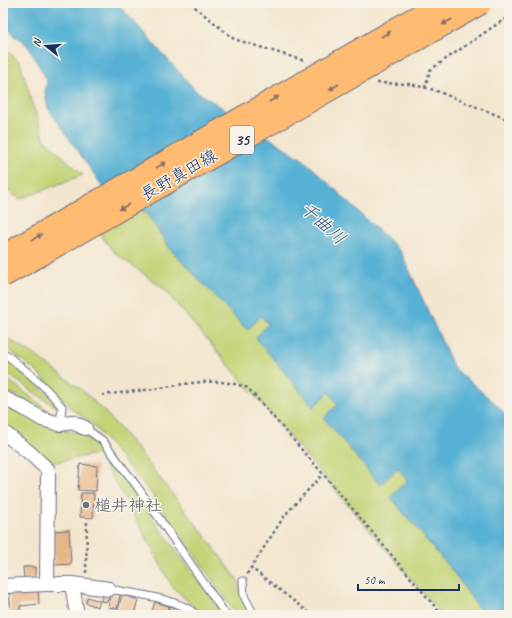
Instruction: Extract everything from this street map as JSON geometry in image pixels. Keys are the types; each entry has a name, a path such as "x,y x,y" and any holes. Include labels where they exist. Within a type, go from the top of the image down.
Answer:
{"main road":[{"name":"長野真田線","path":"3,256 440,3"},
{"name":"長野真田線","path":"3,276 481,3"}],"street":[{"path":"3,398 22,406 42,419 60,424 72,422 85,428"},
{"path":"3,432 30,453 48,470 47,584"},
{"path":"72,584 77,615"},
{"path":"3,586 72,584 109,589"}],"lane":[{"path":"3,352 31,374 54,396 62,407 60,424"},
{"path":"85,428 103,441 127,472 226,615"},
{"path":"243,582 244,596 254,615"},
{"path":"109,589 169,601 185,607 196,615"}],"path":[{"path":"425,88 430,70 509,16"},
{"path":"102,395 202,381 237,384 248,388 442,615"},
{"path":"243,582 250,567 285,515 323,474"},
{"path":"86,586 87,519"},
{"path":"250,567 312,615"}],"green space":[{"path":"3,48 20,62 45,140 83,175 20,199 3,188"},
{"path":"117,207 145,211 171,250 248,330 261,316 268,324 256,338 313,407 329,392 338,404 324,418 380,485 398,468 407,480 391,498 455,574 483,615 442,615 163,288 115,253 89,221"},
{"path":"3,336 33,354 82,390 105,412 133,444 238,580 242,598 251,615 237,615 152,494 91,423 72,409 36,371 3,345"},
{"path":"3,355 57,403 57,408 3,371"},
{"path":"3,376 53,414 39,410 20,397 3,390"},
{"path":"3,405 57,429 78,433 98,445 224,615 202,615 172,586 123,495 97,454 51,463 3,425"}],"water":[{"name":"千曲川","path":"3,3 117,3 196,91 304,160 401,252 454,368 497,405 509,419 509,615 483,615 455,574 391,497 407,480 398,468 380,485 324,418 338,404 329,392 313,407 256,338 268,324 261,316 247,330 171,250 145,211 117,207 48,108 45,92 47,80 28,46 3,24"}],"building":[{"path":"80,464 97,466 96,491 78,490"},
{"path":"81,493 94,493 93,518 80,517"},
{"path":"69,530 71,564 54,565 52,531"},
{"path":"23,567 35,567 35,579 24,579"},
{"path":"38,588 39,604 20,606 20,615 11,615 9,590"},
{"path":"104,592 110,594 107,602 101,601"},
{"path":"111,593 120,595 117,609 108,607"},
{"path":"122,595 138,600 134,614 118,610"},
{"path":"87,597 100,601 98,607 86,603"},
{"path":"155,602 169,606 166,615 151,615"},
{"path":"170,606 187,611 185,615 167,615"}],"place":[{"name":"槌井神社","path":"86,505"}]}
